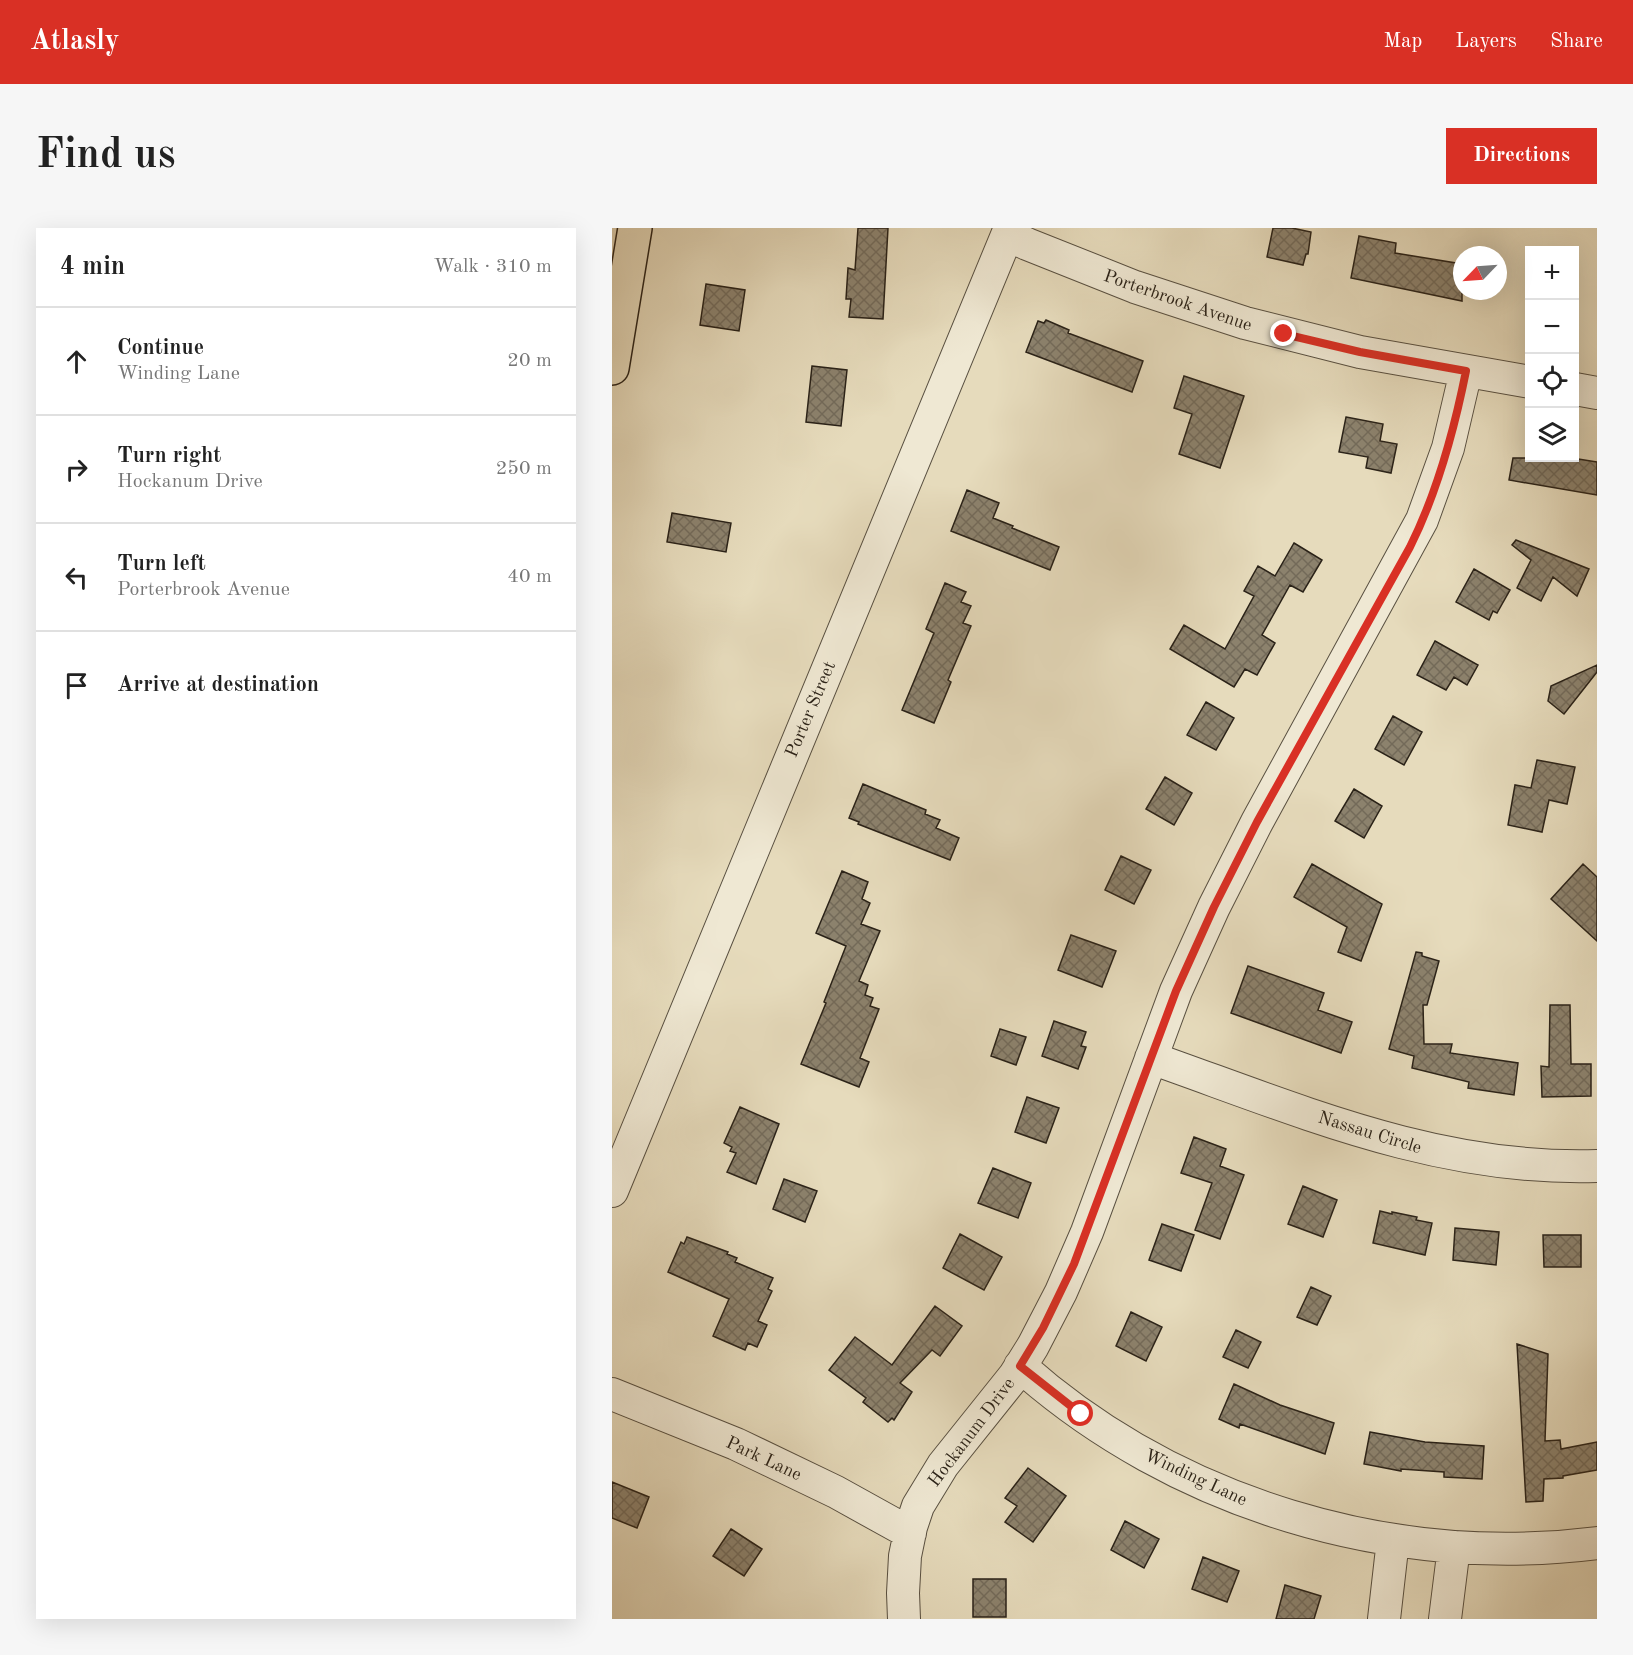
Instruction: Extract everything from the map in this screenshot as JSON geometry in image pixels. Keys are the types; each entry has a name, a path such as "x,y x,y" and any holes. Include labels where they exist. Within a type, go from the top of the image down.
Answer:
{"main road":[{"path":"612,368 635,228"}],"street":[{"name":"Porterbrook Avenue","path":"1009,231 1135,287 1245,323 1360,352 1525,380"},
{"name":"Porter Street","path":"612,1191 1009,231"},
{"name":"Hockanum Drive","path":"904,1619 903,1575 909,1533 918,1506 931,1482 1020,1366 1047,1320 1074,1264 1176,991 1247,840 1419,527 1445,458 1466,371"},
{"path":"1579,390 1597,393"},
{"name":"Nassau Circle","path":"1151,1058 1328,1121 1396,1142 1463,1157 1509,1163 1597,1166"},
{"name":"Winding Lane","path":"1020,1366 1065,1403 1141,1452 1190,1477 1275,1511 1340,1530 1393,1540 1454,1547 1505,1549 1566,1547 1597,1543"},
{"name":"Park Lane","path":"612,1394 736,1444 836,1492 909,1533"},
{"path":"1384,1619 1393,1540"},
{"path":"1445,1619 1454,1547"}],"building":[{"path":"858,228 888,228 883,319 849,317 851,299 846,299 848,268 855,270"},
{"path":"1273,228 1292,228 1311,232 1308,254 1306,254 1303,265 1267,257"},
{"path":"1359,236 1396,243 1395,253 1453,263 1453,299 1351,278"},
{"path":"706,284 745,290 739,331 700,325"},
{"path":"1046,320 1069,330 1068,333 1143,361 1132,392 1026,352 1038,321 1044,323"},
{"path":"812,366 847,370 841,426 806,422"},
{"path":"1184,376 1244,396 1220,468 1179,454 1192,414 1174,408"},
{"path":"1346,417 1383,424 1380,441 1397,444 1391,473 1366,468 1368,457 1339,452"},
{"path":"1513,458 1525,458 1525,462 1579,462 1579,459 1597,462 1597,495 1509,480"},
{"path":"967,490 999,503 993,518 1059,547 1050,570 951,531"},
{"path":"672,513 731,523 726,552 667,542"},
{"path":"1516,540 1589,569 1577,596 1553,577 1541,601 1517,588 1531,560 1512,545"},
{"path":"1294,543 1322,560 1303,592 1290,585 1262,635 1275,643 1257,675 1245,669 1234,687 1170,649 1184,625 1225,649 1254,596 1244,591 1258,566 1275,576"},
{"path":"1474,569 1510,590 1497,613 1493,611 1489,620 1456,602"},
{"path":"945,583 966,592 961,602 971,606 963,623 971,626 948,680 951,682 934,723 902,710 934,633 926,629"},
{"path":"1435,641 1478,665 1467,685 1454,677 1446,690 1417,675"},
{"path":"1597,665 1597,672 1564,714 1548,701 1551,686"},
{"path":"1206,702 1234,718 1216,750 1187,735"},
{"path":"1393,716 1422,732 1404,765 1375,749"},
{"path":"1537,760 1575,767 1567,804 1549,800 1542,832 1508,825 1515,785 1531,788"},
{"path":"1165,777 1192,793 1174,825 1146,809"},
{"path":"863,784 926,810 925,814 940,820 936,828 959,838 950,860 858,824 859,822 849,818"},
{"path":"1354,789 1382,806 1364,838 1335,821"},
{"path":"1121,856 1151,870 1134,904 1105,890"},
{"path":"1312,864 1382,904 1361,961 1338,952 1347,927 1294,897"},
{"path":"1583,864 1597,877 1597,941 1551,899"},
{"path":"842,871 868,882 862,899 870,903 861,924 880,931 859,981 868,985 865,995 873,998 870,1006 879,1009 860,1058 869,1062 859,1087 801,1064 846,946 816,933"},
{"path":"1071,935 1116,951 1102,987 1058,970"},
{"path":"1416,952 1439,961 1427,1005 1423,1005 1424,1044 1452,1044 1450,1053 1518,1063 1514,1095 1468,1088 1469,1082 1412,1068 1414,1056 1389,1049"},
{"path":"1248,966 1324,993 1318,1010 1352,1022 1341,1053 1231,1013"},
{"path":"1550,1005 1570,1005 1571,1064 1591,1064 1591,1096 1542,1097 1541,1066 1549,1067"},
{"path":"1054,1021 1086,1032 1081,1046 1086,1047 1078,1069 1042,1056"},
{"path":"1000,1029 1026,1037 1016,1065 991,1056"},
{"path":"1027,1097 1059,1108 1046,1143 1015,1132"},
{"path":"740,1107 779,1124 756,1184 727,1172 736,1153 730,1151 732,1147 724,1143"},
{"path":"1194,1137 1226,1149 1220,1166 1244,1175 1220,1239 1195,1230 1212,1183 1181,1173"},
{"path":"993,1168 1031,1183 1018,1218 978,1203"},
{"path":"784,1179 817,1191 805,1222 773,1209"},
{"path":"1303,1186 1337,1200 1323,1237 1288,1224"},
{"path":"1380,1211 1417,1217 1416,1220 1432,1223 1425,1255 1373,1243"},
{"path":"1162,1224 1194,1235 1181,1271 1149,1260"},
{"path":"1455,1228 1499,1232 1496,1265 1453,1260"},
{"path":"960,1234 1002,1257 984,1290 943,1268"},
{"path":"1543,1235 1581,1235 1581,1267 1544,1267"},
{"path":"687,1237 728,1252 727,1254 737,1258 735,1262 773,1278 768,1289 772,1291 758,1321 767,1325 757,1347 748,1343 745,1350 713,1336 729,1299 668,1272 681,1242 684,1244"},
{"path":"1311,1287 1331,1296 1317,1325 1297,1317"},
{"path":"935,1306 962,1326 940,1356 932,1350 900,1383 912,1392 894,1420 892,1418 888,1422 863,1402 866,1398 829,1370 855,1337 892,1365"},
{"path":"1131,1312 1162,1327 1146,1361 1116,1346"},
{"path":"1236,1330 1261,1342 1248,1368 1223,1357"},
{"path":"1517,1344 1548,1354 1545,1441 1560,1440 1561,1449 1597,1442 1597,1470 1563,1476 1563,1478 1544,1479 1543,1501 1526,1502"},
{"path":"1234,1384 1280,1405 1334,1423 1325,1454 1240,1424 1239,1428 1219,1419"},
{"path":"1370,1432 1425,1442 1484,1446 1482,1479 1444,1477 1444,1472 1401,1469 1401,1471 1364,1464"},
{"path":"1028,1468 1066,1496 1033,1542 1005,1522 1017,1506 1005,1498"},
{"path":"612,1482 649,1497 637,1528 612,1518"},
{"path":"1125,1521 1159,1539 1144,1568 1111,1550"},
{"path":"731,1529 762,1549 744,1576 713,1556"},
{"path":"1203,1557 1239,1571 1227,1602 1192,1589"},
{"path":"973,1579 1006,1579 1006,1617 973,1617"},
{"path":"1285,1585 1321,1596 1314,1619 1276,1619"}],"route":[{"path":"1081,1414 1020,1366 1043,1328 1074,1264 1176,991 1214,907 1247,840 1410,547 1436,487 1448,448 1466,371 1360,352 1284,334"}]}
